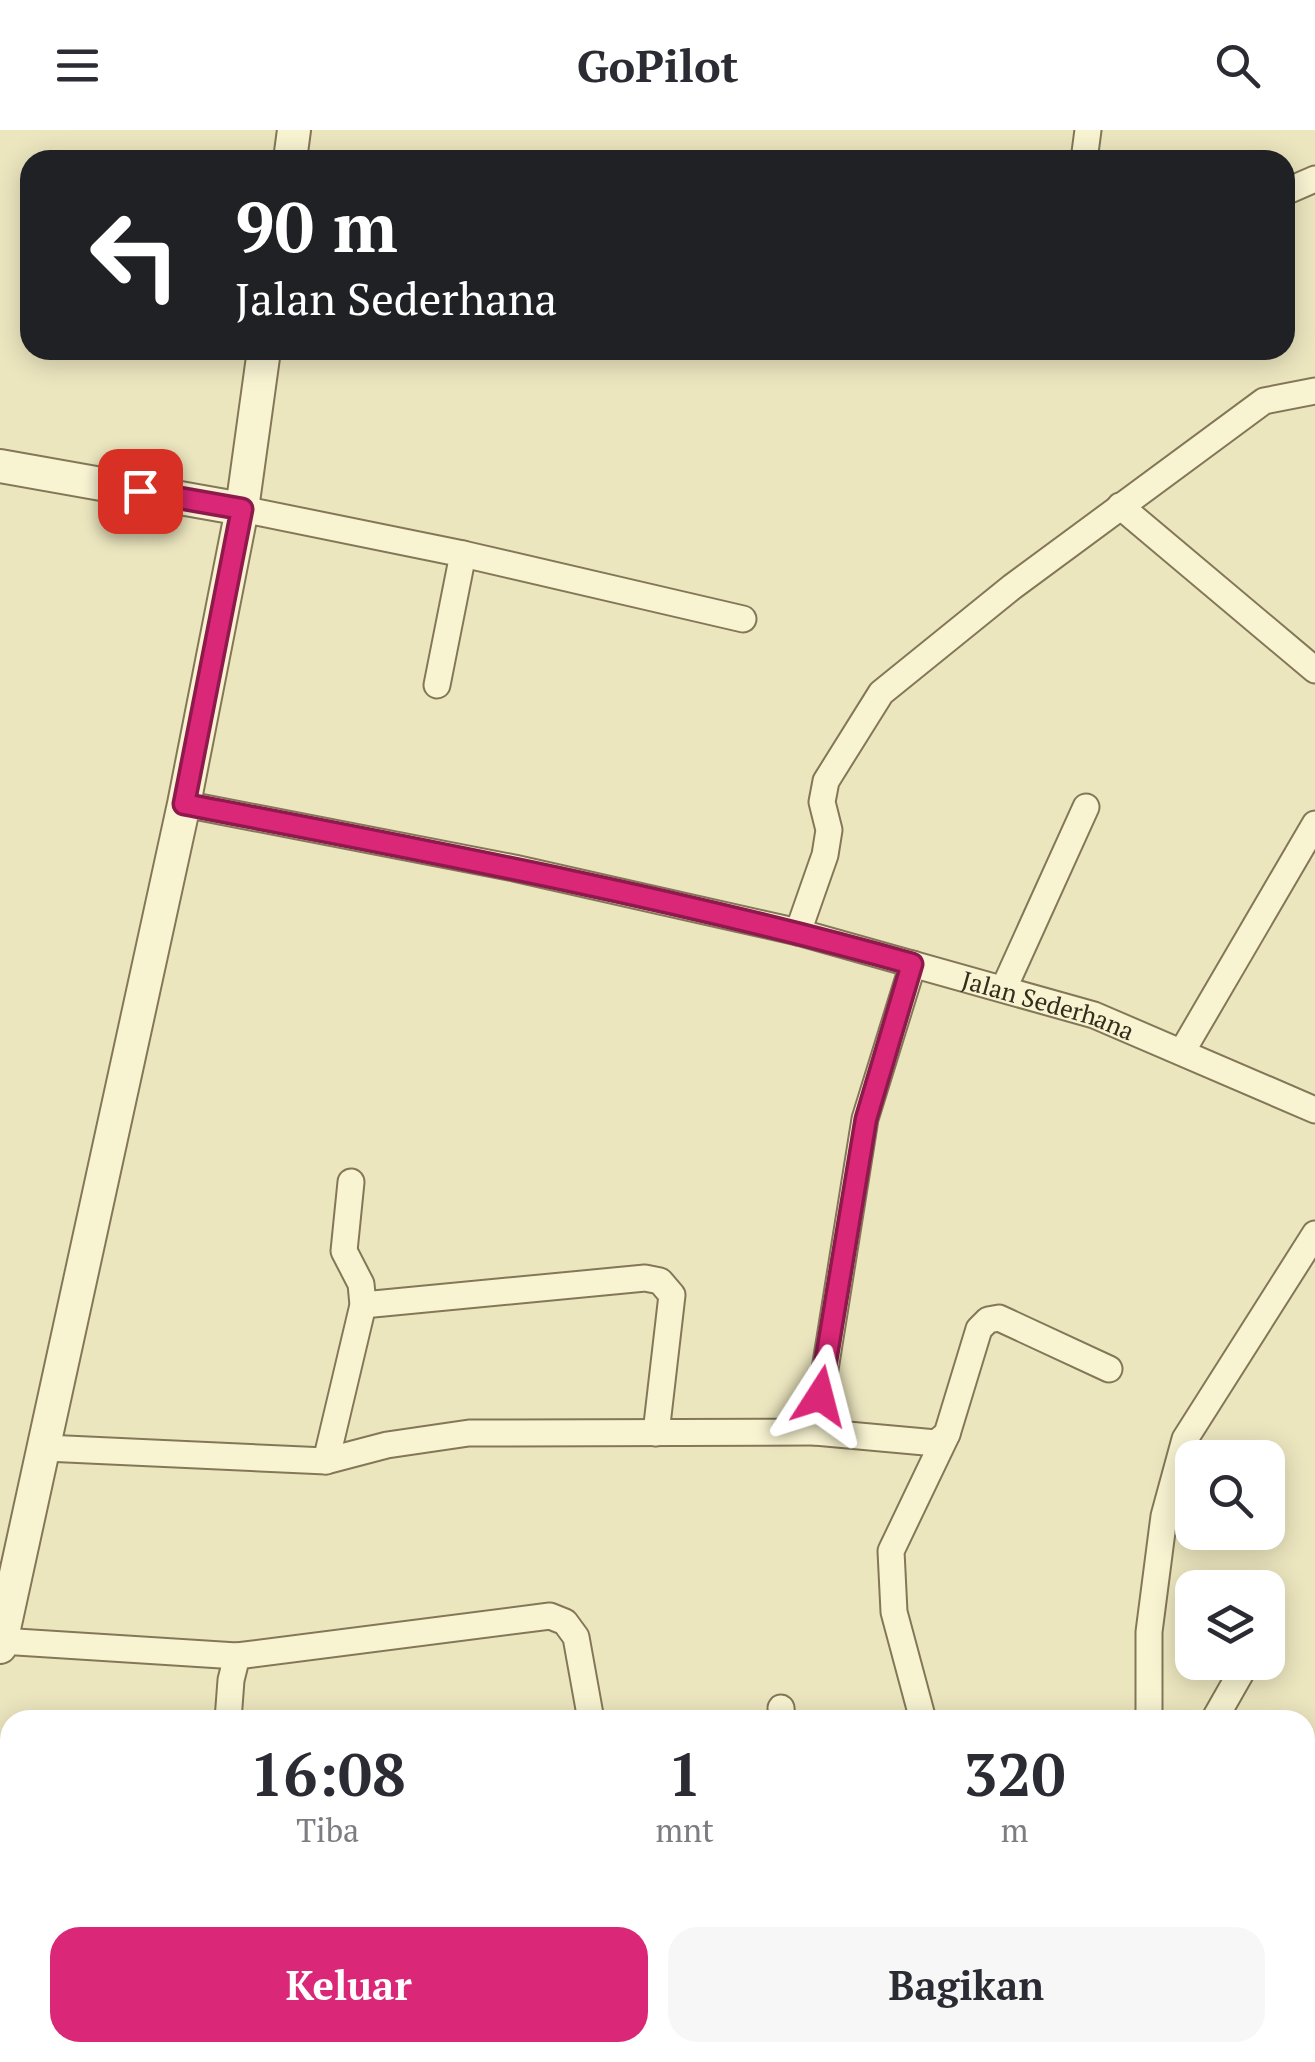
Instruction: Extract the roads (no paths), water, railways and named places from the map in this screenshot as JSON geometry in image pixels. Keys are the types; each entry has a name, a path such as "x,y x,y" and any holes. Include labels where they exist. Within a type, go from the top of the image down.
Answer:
{"street":[{"path":"263,360 242,509 184,804 1,1644 237,1656 550,1616 565,1622 576,1637 589,1710"},
{"path":"798,932 830,830 822,802 826,781 882,693 1012,588 1264,400 1315,391"},
{"path":"0,466 463,554 743,619"},
{"path":"1120,506 1315,670"},
{"path":"437,684 463,554"},
{"name":"Jalan Sederhana","path":"184,804 514,868 798,932 1094,1015 1315,1110"},
{"path":"1004,988 1086,808"},
{"path":"1183,1050 1315,824"},
{"path":"815,1432 866,1119 912,964"},
{"path":"326,1461 362,1305 361,1284 344,1251 351,1182"},
{"path":"1149,1710 1150,1632 1164,1516 1185,1439 1315,1234"},
{"path":"362,1305 646,1278 660,1281 672,1295 656,1432"},
{"path":"920,1710 894,1612 892,1552 947,1434 979,1330 988,1320 998,1318 1109,1369"},
{"path":"45,1448 326,1461 387,1445 468,1433 815,1432 936,1443 947,1434"},
{"path":"228,1710 230,1680 237,1656"},
{"path":"1220,1710 1237,1680"}]}
